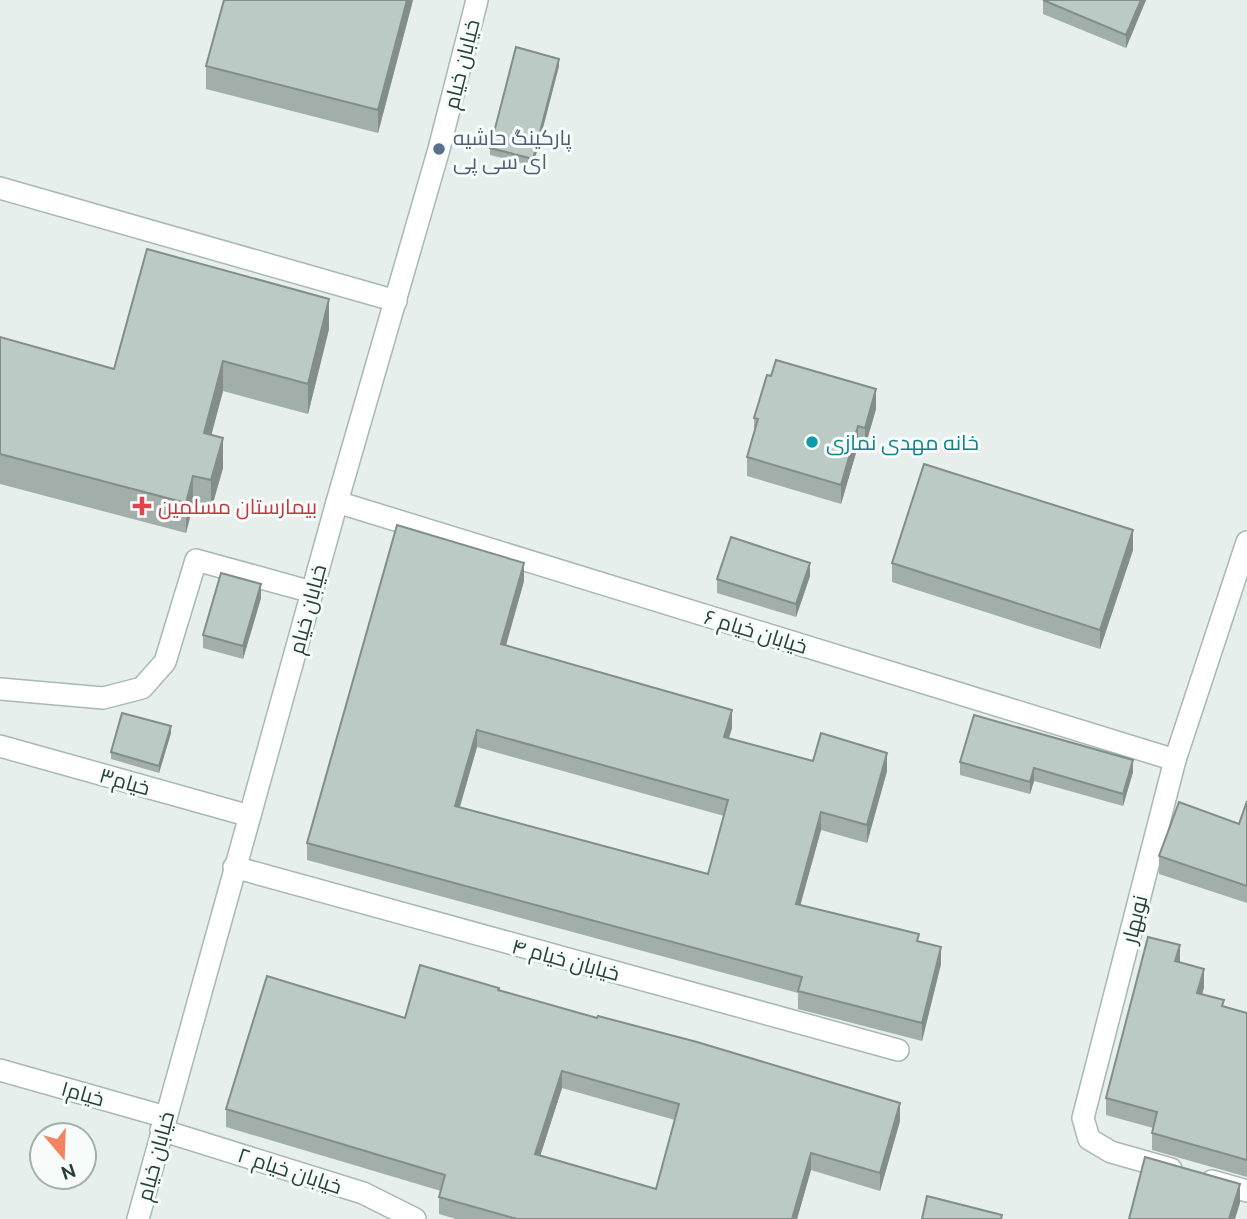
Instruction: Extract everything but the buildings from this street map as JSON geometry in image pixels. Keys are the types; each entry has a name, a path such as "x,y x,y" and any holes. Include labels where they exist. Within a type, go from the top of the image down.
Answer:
{"street":[{"name":"خیابان خیام","path":"138,1219 234,867 439,149 477,0"},
{"path":"0,188 396,301"},
{"name":"خیابان خیام ۶","path":"337,502 1175,760"},
{"name":"نوبهار","path":"1247,542 1175,760 1083,1118 1089,1139 1111,1152 1247,1191"},
{"path":"0,689 103,698 142,688 164,662 197,560 312,592"},
{"name":"خیام۳","path":"0,746 250,816"},
{"name":"خیابان خیام ۴","path":"234,867 898,1050"},
{"name":"۱خیام","path":"0,1070 164,1123"},
{"name":"خیابان خیام ۲","path":"164,1123 363,1194 415,1219"}],"place":[{"name":"پارکینگ حاشیه ای سی پی","path":"439,149"},
{"name":"خانه مهدی نمازی","path":"812,442"},
{"name":"بیمارستان مسلمین","path":"142,506"}]}
